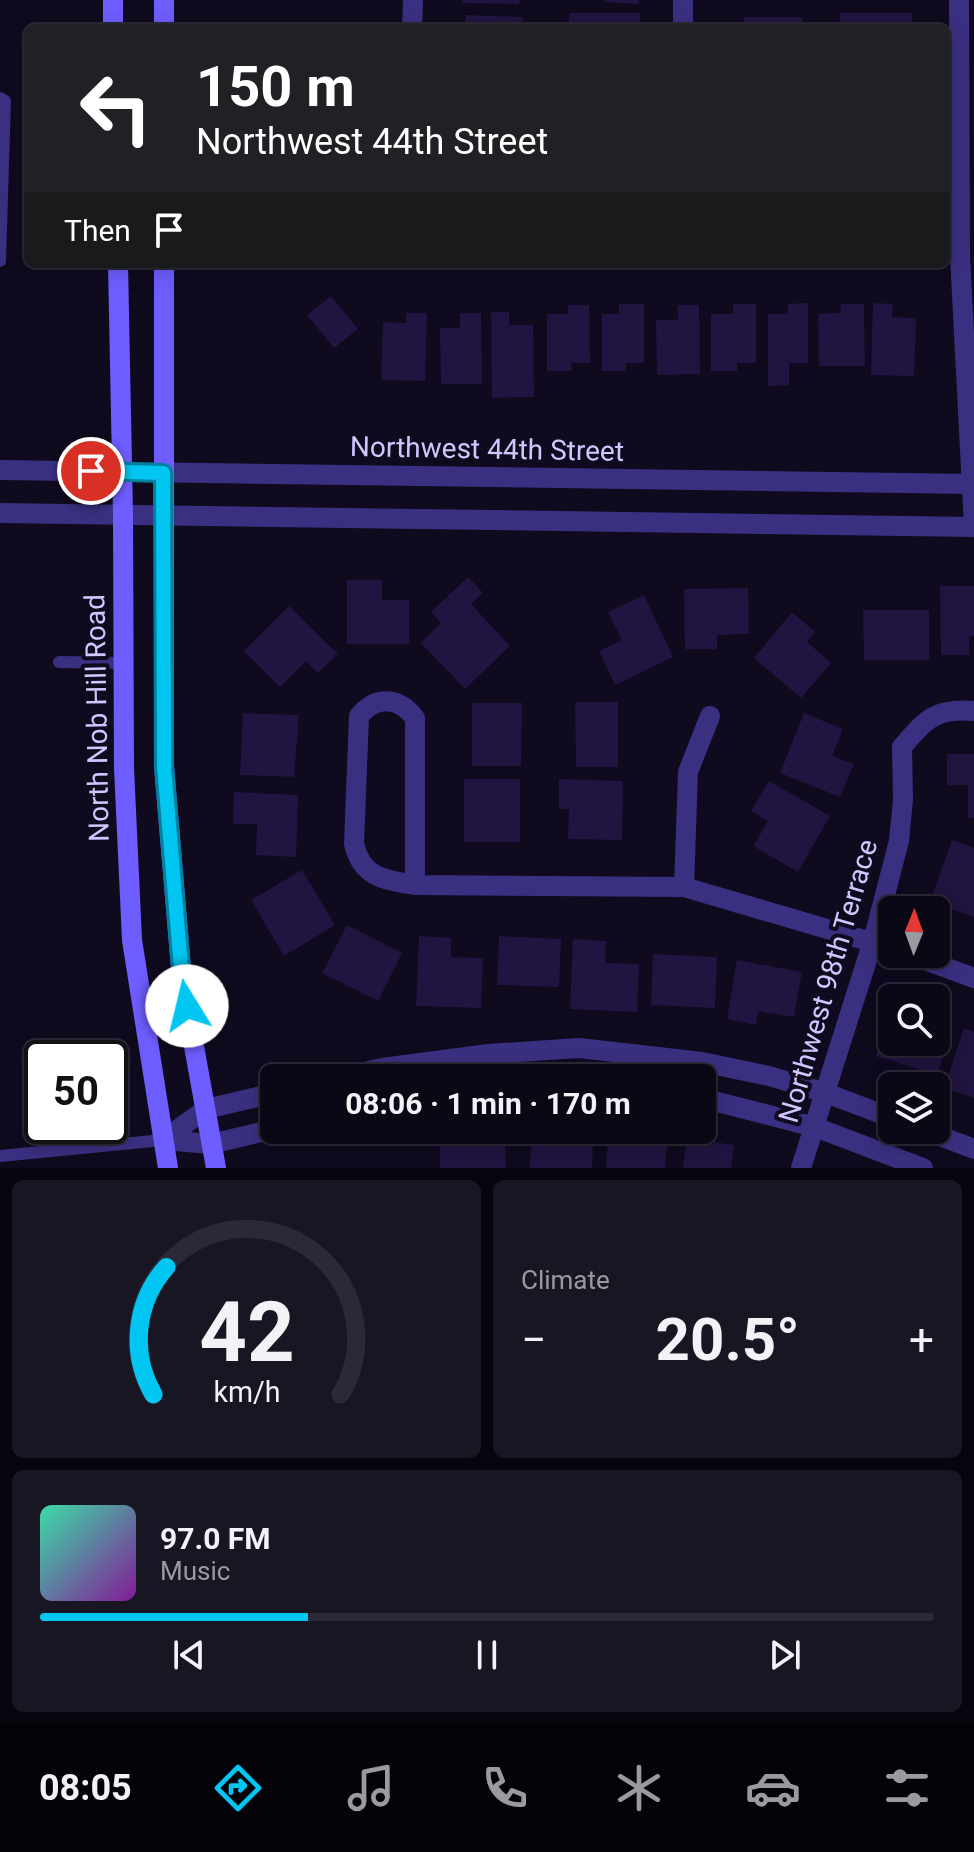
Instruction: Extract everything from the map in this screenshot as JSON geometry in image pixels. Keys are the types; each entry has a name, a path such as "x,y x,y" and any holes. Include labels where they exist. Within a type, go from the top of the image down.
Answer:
{"main road":[{"path":"113,0 113,24"},
{"path":"164,0 164,24"},
{"name":"North Nob Hill Road","path":"118,268 124,768 132,940 168,1168"},
{"path":"164,268 164,766 182,980 216,1168"}],"street":[{"path":"412,24 413,0"},
{"path":"683,0 683,24"},
{"path":"0,513 974,527 953,256 959,0"},
{"name":"Northwest 44th Street","path":"0,470 973,484"},
{"path":"415,885 415,718 402,704 389,700 372,703 359,716 354,844 364,867 379,878 415,885 684,887 878,943"},
{"name":"Northwest 98th Terrace","path":"890,896 903,799 902,747 925,720 953,709 974,711"},
{"path":"684,887 688,772 710,716"},
{"name":"Northwest 98th Terrace","path":"801,1168 878,955"},
{"path":"947,968 974,978"},
{"path":"413,1064 489,1054 579,1048 712,1064"},
{"path":"716,1065 769,1076 878,1113"},
{"path":"163,1140 206,1109 260,1096"},
{"path":"716,1102 815,1127 923,1168"},
{"path":"163,1140 211,1144 260,1132"},
{"path":"950,1140 974,1149"}],"lane":[{"path":"0,98 5,101 0,261"},
{"path":"59,662 123,663"},
{"path":"0,1156 163,1140"}],"building":[{"path":"463,0 520,0 519,4 462,3"},
{"path":"639,0 639,4 605,2"},
{"path":"569,13 640,13 640,24 569,24"},
{"path":"840,13 912,13 912,24 840,24"},
{"path":"466,15 523,17 523,24 465,24"},
{"path":"744,17 802,17 802,24 744,24"},
{"path":"331,296 358,329 334,348 307,315"},
{"path":"808,303 808,363 789,363 789,385 768,386 768,314 788,314 788,304"},
{"path":"873,303 893,304 892,317 916,318 914,376 871,375"},
{"path":"619,304 644,304 644,363 626,363 626,371 602,371 602,314 619,314"},
{"path":"733,304 756,304 756,363 737,363 737,371 711,371 711,314 733,314"},
{"path":"840,304 864,304 865,366 819,366 818,314 841,313"},
{"path":"568,305 589,305 590,363 571,363 572,371 547,371 547,314 568,314"},
{"path":"677,305 699,305 700,374 657,375 656,320 678,320"},
{"path":"491,312 509,312 509,325 533,325 534,397 492,398"},
{"path":"406,313 427,313 425,381 381,380 383,322 406,323"},
{"path":"460,313 481,313 482,384 441,384 440,328 460,328"},
{"path":"468,577 483,593 471,604 510,646 465,689 421,643 441,623 431,612"},
{"path":"347,580 382,580 382,600 409,600 409,644 347,644"},
{"path":"940,586 974,586 974,636 969,636 969,655 941,655"},
{"path":"748,588 749,634 717,635 717,649 685,649 684,589"},
{"path":"644,595 673,657 615,685 599,651 622,640 608,612"},
{"path":"289,606 338,654 318,673 306,661 280,687 244,651"},
{"path":"863,610 929,610 929,660 864,660"},
{"path":"792,612 815,632 807,642 831,663 801,698 754,658"},
{"path":"575,702 618,702 618,767 576,767"},
{"path":"472,703 522,703 521,766 472,766"},
{"path":"243,713 299,715 294,777 240,775"},
{"path":"804,713 843,729 832,756 854,764 840,797 780,773"},
{"path":"947,754 974,754 974,818 968,818 968,785 947,785"},
{"path":"464,779 520,779 520,842 464,842"},
{"path":"559,779 623,781 622,840 568,839 569,809 559,809"},
{"path":"769,781 830,816 798,872 753,846 768,821 751,811"},
{"path":"234,792 298,795 296,857 256,855 257,824 233,824"},
{"path":"952,840 974,848 974,917 950,909 950,896 932,896"},
{"path":"302,870 335,925 284,956 251,900"},
{"path":"347,925 402,953 378,1001 322,973"},
{"path":"419,936 451,938 451,957 483,958 481,1008 416,1006"},
{"path":"499,936 561,939 559,987 497,985"},
{"path":"573,939 606,941 605,963 639,964 637,1012 570,1009"},
{"path":"653,954 717,957 715,1008 651,1005"},
{"path":"737,960 802,972 794,1017 758,1011 756,1025 727,1019"},
{"path":"964,1028 974,1032 974,1098 950,1090 949,1072"},
{"path":"878,1049 878,1056 943,1056 938,1072 927,1072 876,1056"},
{"path":"440,1144 505,1144 506,1168 440,1168"},
{"path":"531,1144 593,1144 592,1168 530,1168"},
{"path":"608,1144 667,1144 665,1168 606,1168"},
{"path":"686,1144 734,1145 731,1168 683,1168"}],"route":[{"path":"91,471 163,473 164,766 182,980 187,1006"}]}
